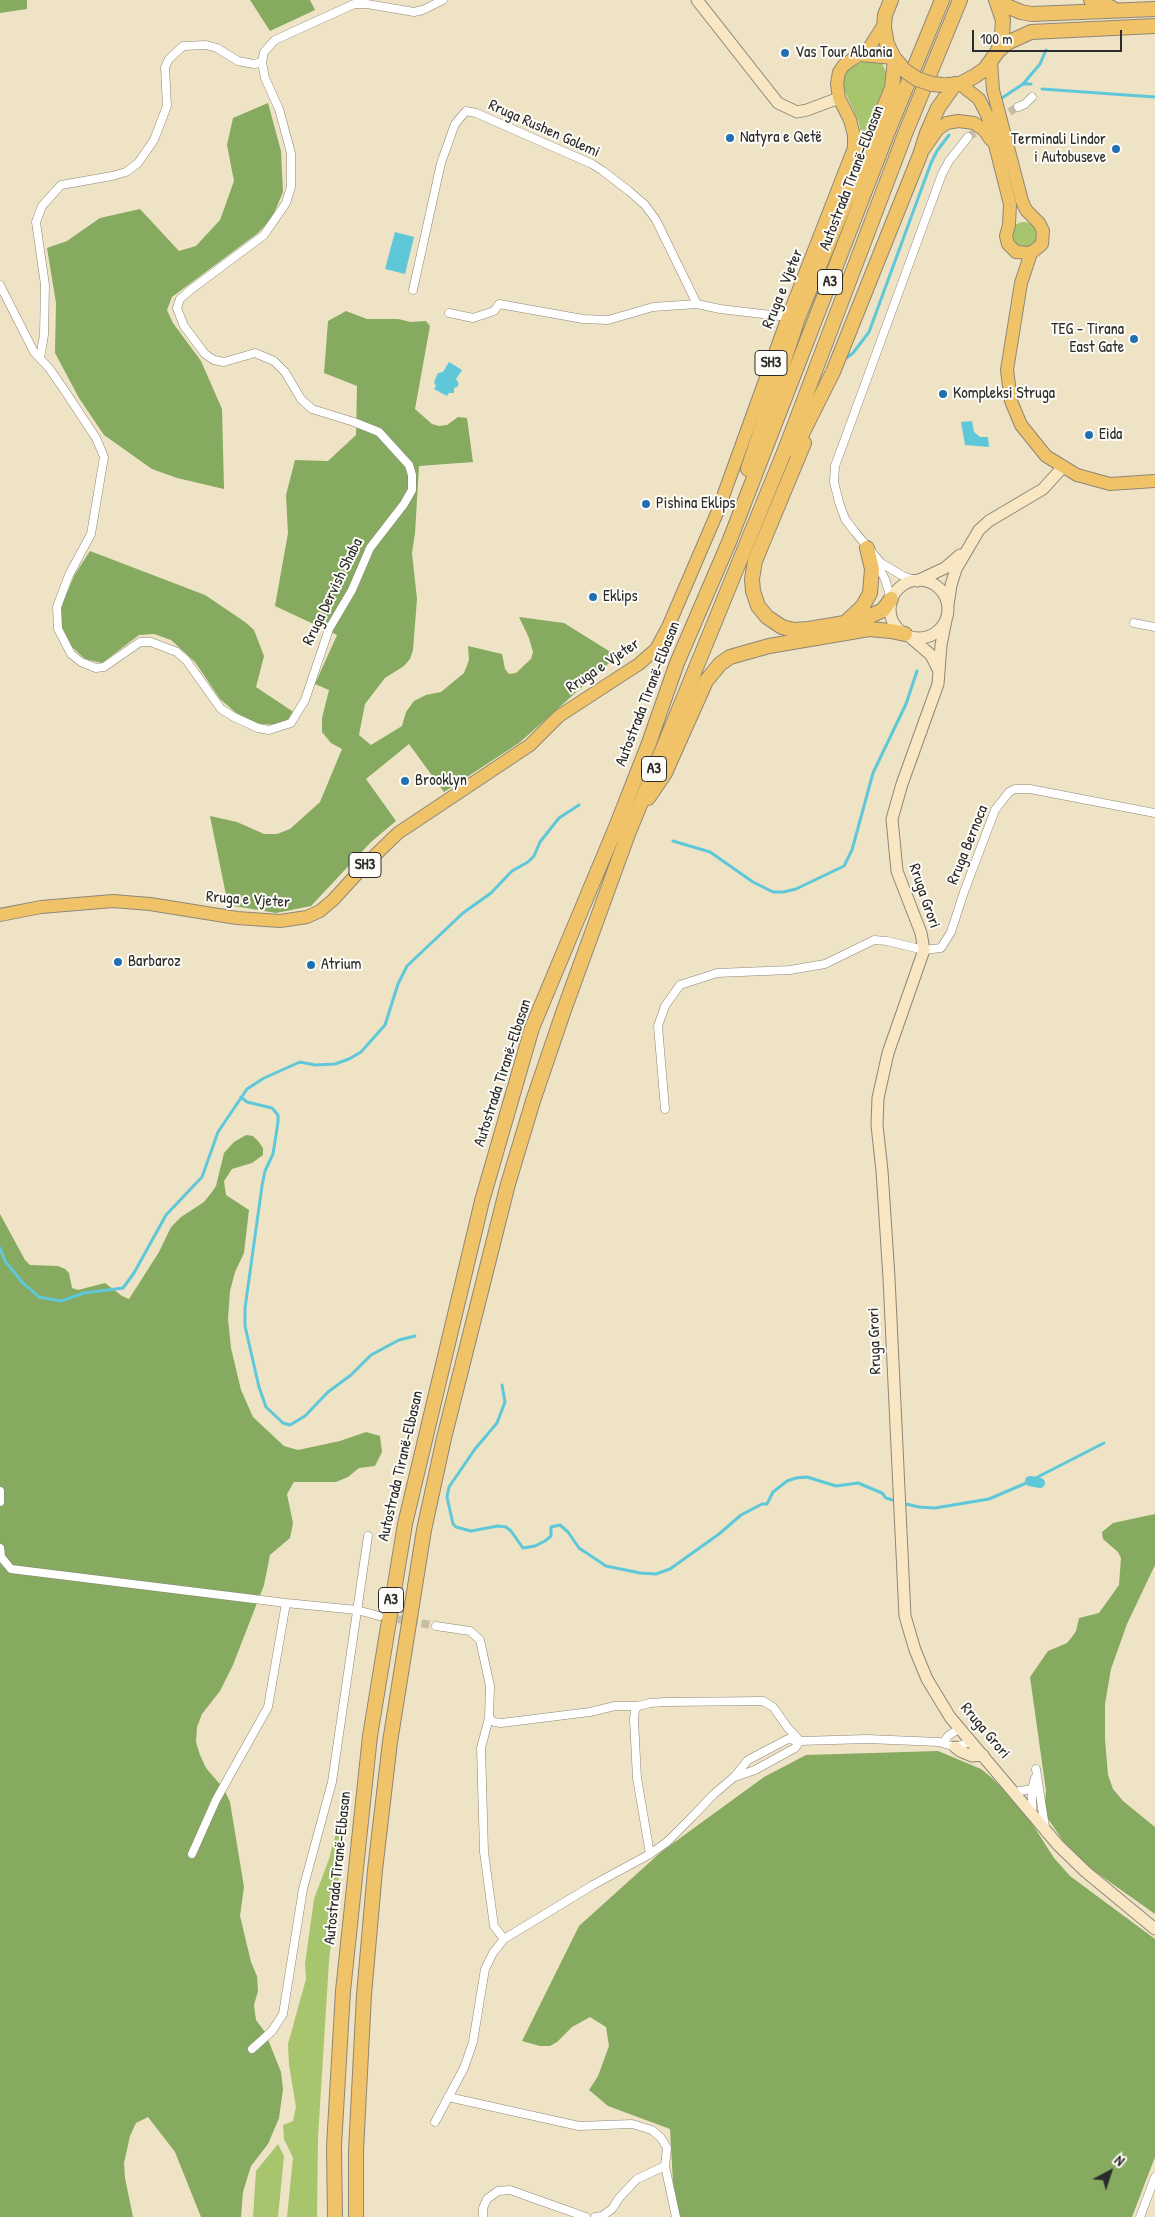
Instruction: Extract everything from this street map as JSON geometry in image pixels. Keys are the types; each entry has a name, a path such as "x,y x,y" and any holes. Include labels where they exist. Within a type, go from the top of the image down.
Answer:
{"highway":[{"path":"891,0 885,23 887,44 898,63 917,79 932,84 953,84 975,76 1007,43 1031,32 1155,26"},
{"name":"Autostrada Tiranë-Elbasan","path":"335,2217 334,2146 343,1991 367,1756 386,1629 405,1524 482,1201 532,1028 649,744 677,663 729,542 942,0"},
{"name":"Autostrada Tiranë-Elbasan","path":"356,2217 356,2151 364,1995 375,1870 392,1732 424,1530 444,1438 508,1184 524,1128 564,1010 639,808 753,531 905,134 960,0"},
{"path":"1091,0 1117,10"},
{"path":"997,1 1021,12 1032,14 1155,9"},
{"path":"994,56 1002,36 1002,20 997,1"},
{"path":"729,542 735,507 780,368 798,318 892,88 898,63"},
{"path":"891,600 888,606 873,616 856,622 808,630 794,630 782,627 767,617 758,606 754,596 752,579 758,554 833,372 920,154 927,132 938,108 953,84"},
{"path":"753,531 833,372"},
{"path":"840,624 848,621 859,611 870,593 872,568 867,548"},
{"path":"639,808 650,796 665,773 706,681 720,664 730,657 742,652 775,645 869,629 886,630 906,635"}],"main road":[{"path":"697,0 778,104 797,112 839,98"},
{"name":"Rruga e Vjeter","path":"0,916 41,907 113,901 150,904 212,915 261,920 294,920 320,911 398,833 530,745 559,716 638,664 656,648 668,627 717,513 788,317 854,148 854,134 850,120 839,98 837,84 839,72 844,65 860,55 875,40 885,23"},
{"path":"860,55 898,63"},
{"path":"994,56 993,90 1022,201 1032,218 1039,223 1044,235 1042,244 1031,253 1020,283 1007,370 1011,401 1030,438 1046,456 1062,468 1077,475 1110,484 1155,481"},
{"path":"953,84 979,99 986,109 1010,204 1006,240 1013,250 1020,283"},
{"path":"920,154 938,129 947,123 958,121 974,123 984,130 994,144"},
{"path":"1009,225 1020,217 1032,218"},
{"path":"1013,250 1020,254 1031,253"},
{"path":"906,635 914,638 928,636 940,628 946,620 953,577 967,548 982,526 1043,489 1062,468"},
{"path":"940,678 938,667 931,655 906,635 892,620 891,600 898,589 907,583 917,581 945,568 967,548"},
{"path":"917,581 928,582 937,587 944,595 948,605"},
{"name":"Rruga Grori","path":"946,620 941,645 940,678 902,784 892,819 898,871 921,933 924,950 888,1053 878,1098 877,1124 889,1278 905,1616 915,1650 927,1679 950,1717 1058,1845 1086,1872 1155,1929"},
{"path":"955,1746 960,1751 972,1756 983,1755"}],"street":[{"path":"40,358 44,336 45,292 36,222 42,206 61,185 126,172 138,163 154,140 167,106 166,67 169,59 183,46 206,45 216,48 238,62 254,64 262,62 264,52 275,40 354,4 367,4 414,12 423,10 443,0"},
{"name":"Rruga Dervish Shaba","path":"0,285 34,352 49,368 96,438 104,457 91,534 69,575 57,607 58,629 71,654 81,662 96,668 104,667 140,642 151,642 176,652 186,660 221,709 258,728 269,730 292,723 305,700 329,629 352,590 370,548 404,504 412,490 412,475 409,465 379,432 312,409 301,398 285,372 274,361 255,353 224,362 214,360 205,354 184,326 179,316 180,299 184,295 264,235 283,210 291,187 290,148 279,109 265,78 262,62"},
{"path":"1018,106 1032,97"},
{"name":"Rruga Rushen Golemi","path":"412,290 441,163 455,124 466,111 476,113 592,164 629,191 645,205 656,220 697,304"},
{"path":"891,600 885,579 867,548 845,518 834,482 835,466 942,174 949,161 968,137"},
{"path":"449,313 473,318 494,311 499,304 583,319 608,320 653,307 697,304 720,309 788,317"},
{"path":"867,548 887,567 917,581"},
{"path":"1134,623 1155,627"},
{"name":"Rruga Bernoca","path":"924,950 941,948 951,932 995,810 1009,792 1021,788 1030,789 1155,812"},
{"path":"666,1109 658,1026 665,1006 680,985 717,973 790,970 824,964 874,940 887,941 924,950"},
{"path":"0,1491 0,1502"},
{"path":"252,2049 272,2032 283,2014 303,1889 332,1782 368,1536"},
{"path":"0,1548 1,1558 11,1569 357,1610 379,1616"},
{"path":"192,1854 216,1800 268,1707 286,1603"},
{"path":"436,1626 470,1631 480,1640 490,1686 489,1718 481,1748 484,1852 494,1926 504,1939"},
{"path":"489,1718 494,1722 501,1723 562,1716 615,1706 638,1706 650,1702 762,1701 773,1707 800,1741"},
{"path":"638,1706 635,1710 634,1720 637,1778 650,1854"},
{"path":"943,1743 948,1736 960,1728"},
{"path":"435,2122 464,2068 473,2042 485,1969 493,1953 504,1939 593,1885 650,1854 667,1842 714,1794 734,1777 748,1760 788,1739 800,1741 867,1740 943,1743 955,1746 965,1744 970,1739"},
{"path":"734,1777 755,1770 796,1748 800,1741"},
{"path":"1032,1813 1032,1789 1036,1769 1046,1829"},
{"path":"1015,1792 1032,1789"},
{"path":"448,2097 578,2126 632,2124 652,2130 661,2138 667,2148 665,2166 676,2217"},
{"path":"595,2217 602,2216 612,2209 619,2198 637,2179 665,2166"},
{"path":"1140,2217 1155,2177"},
{"path":"483,2217 483,2208 487,2199 498,2191 510,2190 586,2217"}],"green space":[{"path":"0,0 27,0 27,9 0,13"},
{"path":"250,0 310,0 315,10 270,31"},
{"path":"863,61 882,63 888,76 887,84 862,150 859,123 842,85 843,76 847,70"},
{"path":"268,103 281,151 283,192 272,218 258,233 172,297 167,310 173,323 201,361 222,409 224,489 177,478 152,469 104,435 79,398 55,353 56,303 47,248 67,241 100,218 140,209 179,251 196,246 220,220 234,181 227,145 233,118"},
{"path":"1024,222 1033,226 1037,235 1033,244 1024,248 1015,244 1011,235 1015,226"},
{"path":"346,311 367,319 398,319 411,322 426,321 430,326 415,409 432,424 439,426 447,425 458,417 467,418 473,462 419,466 412,553 417,599 413,650 410,659 404,666 385,678 365,704 359,735 371,745 402,726 406,712 414,701 426,695 441,692 464,673 469,660 468,646 502,654 505,669 509,674 516,673 531,659 533,652 519,617 564,623 617,656 519,743 444,792 409,744 366,779 396,821 371,842 311,906 276,913 228,905 210,816 237,822 264,834 277,834 290,829 320,802 342,749 331,743 322,732 322,718 329,690 315,684 337,635 275,606 288,533 286,495 295,460 328,461 356,435 357,386 324,373 328,321"},
{"path":"90,551 205,595 245,622 254,630 264,656 256,687 295,713 289,721 275,725 252,723 220,699 195,662 171,640 154,634 139,635 102,663 85,659 72,647 62,627 61,606 75,574"},
{"path":"246,1135 253,1136 258,1141 263,1148 263,1155 252,1163 232,1169 224,1181 226,1195 249,1210 244,1253 235,1272 230,1291 228,1319 231,1348 241,1390 253,1417 284,1446 298,1450 340,1441 366,1432 380,1436 382,1452 375,1466 359,1468 348,1477 336,1482 294,1482 287,1494 293,1523 290,1538 270,1555 264,1585 233,1665 220,1691 202,1714 197,1727 196,1742 200,1755 206,1768 224,1789 230,1802 244,1887 240,1916 251,1962 257,1976 258,1991 254,2005 256,2020 265,2032 281,2072 283,2089 279,2118 268,2144 251,2166 243,2192 241,2217 201,2217 175,2152 148,2117 136,2123 130,2136 124,2163 133,2217 0,2217 0,1214 25,1260 30,1265 58,1266 69,1273 72,1288 78,1290 105,1283 129,1299 159,1252 171,1227 181,1217 204,1202 216,1186 224,1153 234,1142"},
{"path":"1155,1514 1155,1565 1127,1624 1111,1669 1105,1704 1105,1739 1108,1775 1113,1789 1123,1801 1155,1827 1155,1914 1083,1863 1068,1848 1044,1813 1046,1791 1030,1677 1048,1651 1067,1643 1072,1637 1076,1631 1079,1618 1099,1613 1119,1585 1121,1558 1118,1552 1103,1539 1102,1532 1113,1523"},
{"path":"938,1751 981,1769 992,1778 1024,1811 1054,1858 1070,1876 1155,1939 1155,2157 1132,2217 675,2217 670,2129 608,2106 589,2090 598,2076 609,2046 606,2027 590,2017 572,2027 557,2042 550,2046 540,2046 522,2041 579,1926 661,1852 764,1777 806,1755"},
{"path":"340,1818 346,1819 329,1961 318,2137 317,2217 287,2217 293,2158 284,2139 283,2125 293,2121 296,2107 289,2065 288,2044 306,1979 305,1964 314,1899 329,1859"},
{"path":"278,2144 284,2156 278,2217 253,2217 256,2171"}],"water":[{"path":"395,232 414,237 405,274 385,269"},
{"path":"449,362 462,370 456,379 459,384 454,388 454,393 449,393 447,396 434,389 436,386 434,382 438,373 443,372"},
{"path":"972,421 974,432 980,437 988,437 989,447 965,445 961,422"}],"waterway":[{"path":"1002,98 1023,84 1040,64 1046,50"},
{"path":"1023,84 1031,84"},
{"path":"1042,89 1155,97"},
{"path":"845,359 853,353 869,332 931,163 949,135"},
{"path":"673,841 710,852 753,882 773,892 796,889 844,866 852,850 873,773 906,704 917,671"},
{"path":"0,1248 5,1261 22,1282 39,1297 61,1301 84,1293 123,1288 134,1273 166,1215 202,1177 218,1132 247,1089 264,1078 300,1062 315,1065 335,1064 361,1052 385,1025 398,984 407,966 463,913 491,893 512,871 528,862 534,856 540,842 559,818 579,805"},
{"path":"241,1097 247,1102 272,1108 278,1115 273,1154 265,1171 262,1186 245,1308 245,1326 259,1387 266,1407 283,1423 290,1425 305,1416 328,1392 351,1375 371,1355 399,1340 415,1336"},
{"path":"502,1385 505,1402 497,1423 475,1449 449,1487 447,1497 453,1524 456,1527 471,1531 498,1526 506,1527 523,1548 535,1546 545,1541 551,1536 551,1527 560,1525 568,1532 579,1548 606,1566 640,1573 656,1574 670,1569 719,1534 741,1515 762,1504 767,1504 773,1492 787,1481 796,1478 807,1477 836,1486 858,1483 882,1493 886,1498 896,1501"},
{"path":"902,1503 935,1508 989,1499 1024,1484 1104,1443"},
{"path":"1030,1481 1040,1483"}],"tunnel":[{"path":"999,118 1018,107"},
{"path":"968,137 984,127"},
{"path":"386,1617 436,1626"}],"place":[{"name":"Vas Tour Albania","path":"785,53"},
{"name":"Natyra e Qetë","path":"730,138"},
{"name":"Terminali Lindor i Autobuseve","path":"1116,149"},
{"name":"TEG - Tirana East Gate","path":"1134,339"},
{"name":"Kompleksi Struga","path":"943,394"},
{"name":"Eida","path":"1089,435"},
{"name":"Pishina Eklips","path":"646,504"},
{"name":"Eklips","path":"593,597"},
{"name":"Brooklyn","path":"405,781"},
{"name":"Barbaroz","path":"118,962"},
{"name":"Atrium","path":"311,965"}]}
